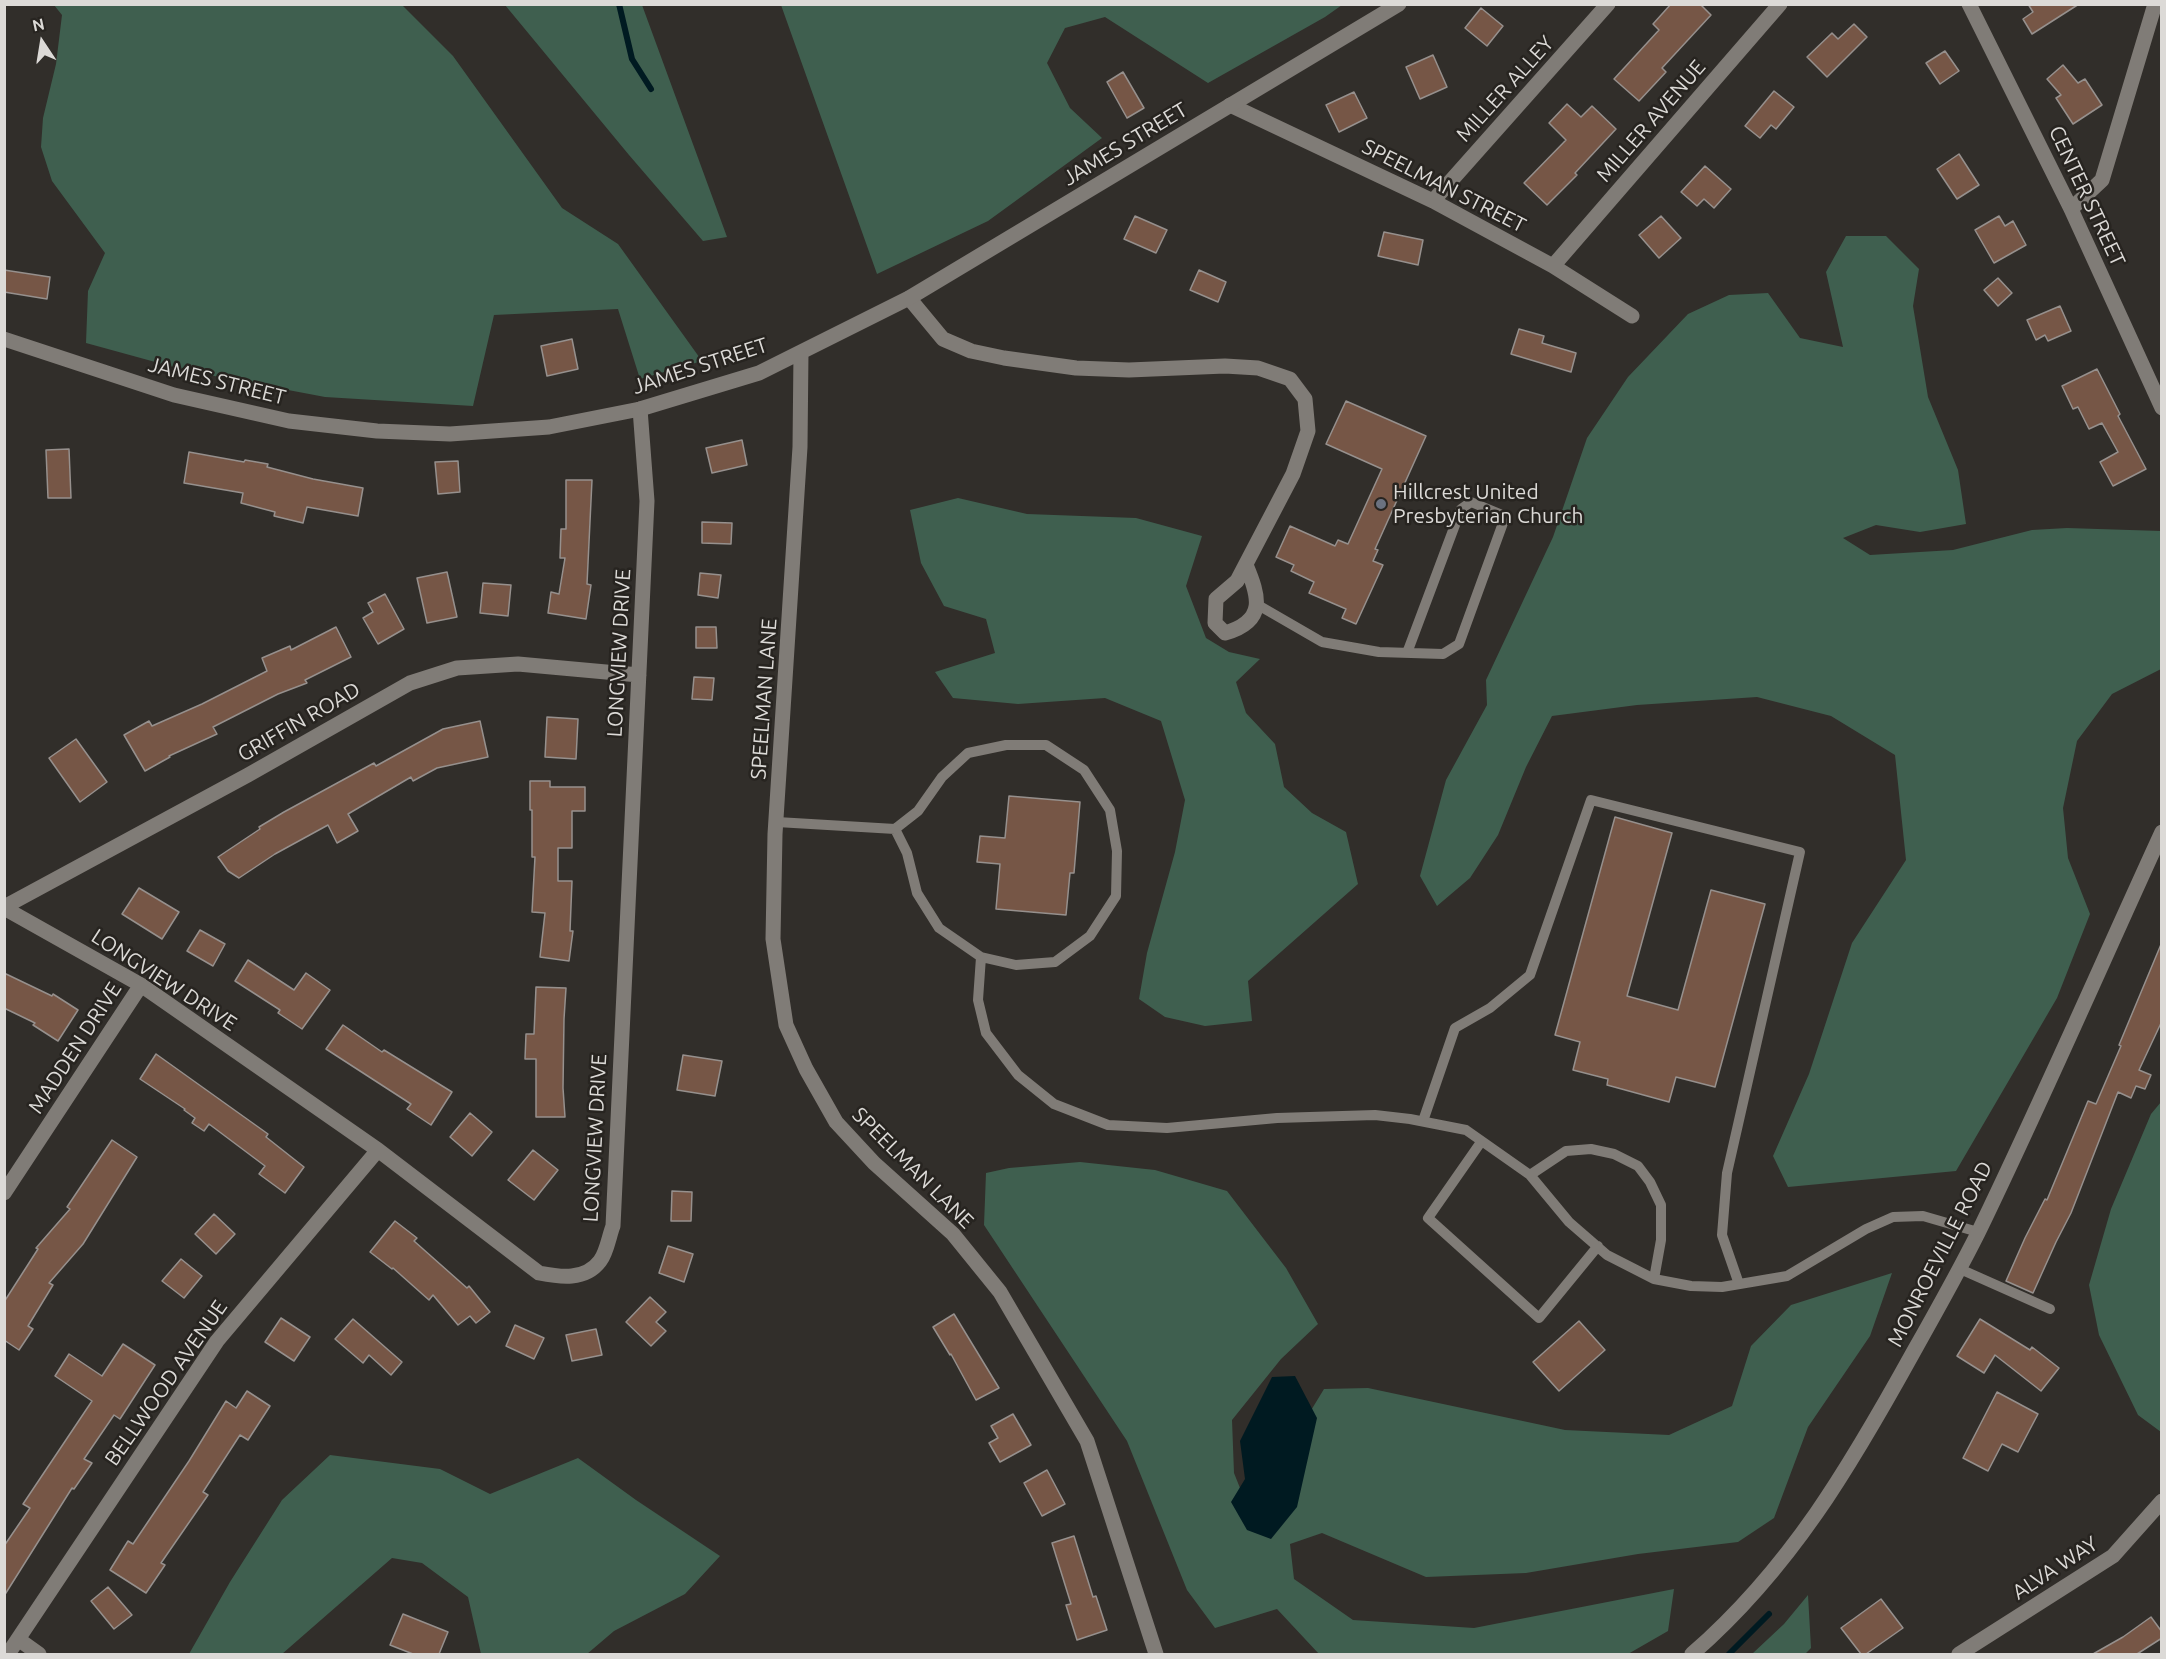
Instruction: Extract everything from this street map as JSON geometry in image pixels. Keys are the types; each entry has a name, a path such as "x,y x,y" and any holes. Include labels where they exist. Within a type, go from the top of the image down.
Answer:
{"street":[{"name":"JAMES STREET","path":"4,339 174,395 300,423 377,431 450,434 549,427 640,409 759,373 909,298 1399,4"},
{"name":"MILLER ALLEY","path":"1433,201 1608,4"},
{"name":"MILLER AVENUE","path":"1553,266 1780,4"},
{"name":"CENTER STREET","path":"1970,4 2071,209 2162,408"},
{"path":"2071,209 2102,180 2155,4"},
{"name":"SPEELMAN STREET","path":"1230,105 1433,201 1553,266 1632,316"},
{"path":"909,298 943,339 971,351 1076,368 1130,370 1225,366 1257,368 1290,379 1305,399 1308,431 1293,474 1246,565 1237,581 1216,599 1215,623 1225,633 1235,630 1253,616 1258,605 1256,590 1246,565"},
{"name":"SPEELMAN LANE","path":"801,352 801,447 777,822 774,939 786,1025 806,1069 836,1122 874,1163 953,1233 1000,1292 1087,1441 1156,1654"},
{"name":"LONGVIEW DRIVE","path":"4,908 141,985 378,1150 539,1273 564,1278 587,1272 601,1260 613,1226 647,501 640,409"},
{"name":"GRIFFIN ROAD","path":"4,908 248,775 410,683 457,668 518,664 639,675"},
{"name":"MONROEVILLE ROAD","path":"1692,1654 1744,1605 1772,1573 1816,1516 1867,1436 1960,1269 2162,832"},
{"name":"MADDEN DRIVE","path":"4,1193 141,985"},
{"name":"BELLWOOD AVENUE","path":"8,1654 216,1341 378,1150"},
{"name":"ALVA WAY","path":"1959,1654 2113,1556 2162,1501"},
{"path":"18,1639 39,1654"}],"lane":[{"path":"1258,605 1322,642 1379,652 1407,653 1443,654 1459,644 1503,523 1500,514 1472,502 1461,509 1407,653"},
{"path":"777,822 895,829 918,811 942,777 968,753 1006,745 1046,745 1084,770 1110,810 1117,851 1116,896 1090,936 1055,962 1016,965 981,957 939,928 917,893 908,853 895,829"},
{"path":"1423,1121 1455,1028 1490,1008 1530,975 1591,800 1800,852 1764,1020 1727,1173 1722,1235 1738,1284"},
{"path":"981,957 978,1000 986,1034 1018,1075 1054,1104 1108,1125 1167,1128 1277,1118 1375,1115 1423,1121 1466,1130 1530,1175 1569,1222 1607,1255 1654,1280 1691,1286 1722,1287 1787,1276 1866,1228 1893,1217 1923,1216 1978,1232"},
{"path":"1481,1142 1428,1218 1522,1302 1539,1317 1598,1246"},
{"path":"1530,1175 1566,1151 1591,1149 1614,1154 1638,1166 1650,1182 1661,1205 1661,1240 1654,1280"},
{"path":"1960,1269 2050,1309"}],"green space":[{"path":"781,4 1342,5 1325,17 1208,83 1105,17 1065,28 1047,63 1070,108 1102,138 988,221 877,274"},
{"path":"54,5 402,5 453,56 562,208 618,244 702,361 640,379 618,309 494,315 473,406 325,397 188,371 86,343 88,291 105,253 52,181 41,147 43,118 56,64 62,15"},
{"path":"505,5 642,5 727,237 703,241"},
{"path":"1846,236 1886,236 1919,269 1913,306 1928,397 1958,470 1966,524 1920,532 1876,525 1843,538 1870,555 1953,550 2032,530 2067,528 2161,531 2161,669 2112,694 2077,741 2063,808 2068,858 2090,914 2057,998 1956,1171 1788,1187 1773,1156 1809,1074 1852,943 1906,860 1895,755 1831,716 1757,697 1637,705 1552,716 1526,767 1498,835 1470,878 1437,906 1420,876 1446,780 1487,705 1486,680 1553,537 1587,438 1628,377 1688,314 1729,295 1768,293 1800,338 1843,347 1826,272"},
{"path":"958,498 1027,514 1136,518 1202,536 1186,586 1206,638 1229,652 1260,659 1236,682 1246,713 1275,744 1284,787 1312,813 1346,832 1358,884 1248,981 1252,1021 1205,1026 1165,1017 1139,999 1147,953 1175,852 1185,800 1161,721 1105,698 1018,704 953,698 935,672 995,653 986,619 944,606 921,563 910,510"},
{"path":"2161,1102 2161,1432 2138,1415 2099,1335 2089,1285 2111,1209 2151,1114"},
{"path":"1080,1162 1155,1170 1227,1191 1286,1268 1318,1324 1281,1359 1232,1420 1234,1473 1248,1508 1324,1389 1368,1388 1565,1430 1669,1435 1732,1406 1751,1346 1791,1305 1892,1273 1870,1336 1808,1427 1774,1518 1738,1542 1638,1554 1526,1573 1426,1577 1322,1533 1290,1544 1294,1579 1353,1620 1474,1628 1674,1589 1668,1631 1628,1654 1319,1654 1277,1609 1215,1628 1187,1590 1127,1441 984,1225 986,1173 1009,1168"},
{"path":"330,1455 440,1469 490,1494 578,1458 720,1556 685,1594 614,1631 587,1654 481,1654 468,1597 422,1563 392,1558 282,1654 189,1654 230,1582 282,1500"},
{"path":"1808,1595 1811,1648 1805,1654 1752,1654 1784,1624"}],"water":[{"path":"1295,1376 1317,1418 1297,1507 1271,1539 1247,1530 1231,1502 1245,1479 1240,1441 1272,1377"}],"building":[{"path":"1671,4 1700,4 1711,15 1662,68 1666,72 1639,101 1614,79 1659,30 1653,24"},
{"path":"2028,4 2079,4 2032,34 2023,19 2033,12"},
{"path":"1481,8 1503,26 1487,46 1465,28"},
{"path":"1854,24 1867,37 1827,77 1807,57 1832,33 1838,39"},
{"path":"1945,51 1959,71 1940,84 1926,63"},
{"path":"1433,55 1447,87 1420,99 1406,67"},
{"path":"2063,65 2078,83 2085,79 2102,105 2073,124 2056,98 2061,95 2047,79"},
{"path":"1123,72 1144,108 1127,118 1107,82"},
{"path":"1774,91 1794,107 1776,129 1771,125 1760,138 1745,126"},
{"path":"1354,92 1367,118 1339,132 1326,105"},
{"path":"1567,104 1581,117 1592,106 1616,129 1575,173 1577,175 1547,205 1524,183 1566,140 1549,123"},
{"path":"1959,154 1979,185 1957,199 1937,169"},
{"path":"1705,166 1731,189 1714,208 1704,199 1697,206 1681,192"},
{"path":"1135,216 1167,230 1156,253 1124,239"},
{"path":"1661,216 1681,238 1659,258 1639,235"},
{"path":"1999,216 2005,226 2013,221 2026,245 1994,263 1975,230"},
{"path":"1384,232 1423,240 1418,265 1378,256"},
{"path":"4,270 50,277 47,299 4,292"},
{"path":"1199,270 1226,282 1218,302 1190,290"},
{"path":"1998,278 2012,293 1998,306 1984,290"},
{"path":"2060,306 2071,331 2048,341 2045,335 2036,340 2027,320"},
{"path":"1519,329 1544,336 1542,343 1576,353 1571,372 1511,354"},
{"path":"572,339 578,369 547,376 541,346"},
{"path":"2097,369 2120,414 2118,416 2146,469 2113,486 2100,462 2118,452 2102,423 2089,429 2078,407 2073,409 2062,386"},
{"name":"Hillcrest United Presbyterian Church","path":"1346,401 1426,436 1375,549 1378,550 1373,561 1383,565 1356,624 1342,618 1346,609 1309,593 1314,582 1291,571 1294,565 1276,557 1290,526 1335,546 1338,540 1348,544 1382,469 1326,444"},
{"path":"742,440 747,465 712,473 706,448"},
{"path":"69,449 71,498 48,498 46,450"},
{"path":"189,452 268,464 267,467 313,479 363,488 358,516 307,507 303,523 274,516 275,512 241,503 243,493 184,483"},
{"path":"458,461 460,492 438,494 435,462"},
{"path":"566,480 592,480 587,584 591,585 586,619 548,613 551,592 559,594 565,558 560,558 561,529 566,529"},
{"path":"702,522 732,523 731,544 702,543"},
{"path":"447,572 457,617 427,623 417,578"},
{"path":"700,573 721,575 718,598 698,595"},
{"path":"483,583 511,585 508,616 480,613"},
{"path":"385,594 404,629 378,644 363,618 373,612 368,603"},
{"path":"336,627 351,657 305,680 307,683 278,694 213,727 217,734 169,756 145,771 124,735 149,721 152,726 202,704 267,671 262,658 290,646 291,650"},
{"path":"696,627 716,627 717,648 696,648"},
{"path":"694,677 714,678 712,700 692,699"},
{"path":"547,717 578,719 576,759 545,757"},
{"path":"480,721 488,757 437,768 413,781 411,777 348,814 358,831 337,843 328,825 275,854 239,878 228,871 218,857 260,829 259,827 374,763 376,766 443,729"},
{"path":"76,739 107,782 80,802 49,758"},
{"path":"530,781 550,781 550,787 585,787 585,811 572,811 572,848 558,848 558,881 572,881 570,931 573,931 569,961 540,957 545,913 532,912 535,857 532,857"},
{"path":"1009,796 1080,802 1074,873 1070,873 1066,915 996,909 1000,864 977,862 980,836 1005,838"},
{"path":"1615,817 1672,833 1627,996 1678,1010 1711,890 1765,904 1715,1087 1676,1077 1669,1102 1607,1085 1608,1079 1573,1070 1580,1042 1555,1035"},
{"path":"139,888 179,912 162,939 122,914"},
{"path":"200,930 225,944 213,966 187,951"},
{"path":"2162,942 2162,1021 2139,1070 2151,1075 2145,1089 2136,1086 2131,1098 2118,1092 2071,1213 2033,1293 2006,1281 2025,1238 2045,1199 2047,1200 2088,1101 2096,1104"},
{"path":"248,960 294,990 306,973 330,990 302,1029 278,1013 280,1010 235,981"},
{"path":"4,973 52,996 53,994 78,1010 58,1041 33,1025 35,1023 4,1008"},
{"path":"536,987 566,988 563,1088 565,1117 536,1117 536,1059 525,1059 526,1034 534,1034"},
{"path":"343,1025 382,1052 384,1050 452,1092 431,1125 407,1109 411,1104 326,1049"},
{"path":"156,1054 268,1134 266,1137 304,1167 285,1193 259,1174 265,1166 209,1124 204,1131 192,1123 195,1118 185,1109 140,1079"},
{"path":"683,1055 722,1061 715,1096 677,1090"},
{"path":"470,1113 492,1132 472,1156 450,1137"},
{"path":"112,1140 137,1157 83,1244 49,1283 53,1285 28,1326 33,1329 19,1350 4,1340 4,1302 38,1249 36,1248 70,1209 67,1207"},
{"path":"533,1150 558,1170 534,1200 508,1180"},
{"path":"672,1191 692,1192 691,1221 671,1221"},
{"path":"214,1214 235,1234 216,1254 195,1234"},
{"path":"395,1221 417,1238 414,1241 467,1288 469,1286 490,1312 476,1323 470,1316 458,1325 433,1295 429,1300 393,1268 370,1252"},
{"path":"668,1246 693,1254 684,1282 659,1273"},
{"path":"181,1259 202,1276 184,1298 162,1281"},
{"path":"650,1297 666,1312 656,1322 666,1331 651,1346 626,1322"},
{"path":"954,1314 999,1388 976,1400 951,1354 933,1327"},
{"path":"281,1318 310,1337 294,1361 265,1342"},
{"path":"353,1319 402,1362 391,1375 369,1355 363,1363 335,1339"},
{"path":"1980,1319 2030,1350 2032,1347 2059,1368 2041,1391 1995,1355 1984,1373 1957,1356"},
{"path":"1579,1321 1605,1350 1559,1391 1533,1362"},
{"path":"515,1325 544,1338 534,1359 506,1346"},
{"path":"596,1329 602,1355 572,1361 566,1335"},
{"path":"123,1344 155,1365 120,1419 114,1415 84,1459 92,1463 74,1489 72,1488 4,1596 4,1546 30,1508 23,1504 92,1401 55,1376 69,1354 102,1376"},
{"path":"247,1391 270,1406 248,1440 240,1435 203,1492 208,1495 161,1563 165,1565 146,1593 110,1570 128,1541 133,1544 226,1401 236,1408"},
{"path":"1997,1392 2038,1414 2018,1452 2002,1444 1988,1471 1963,1458"},
{"path":"1013,1414 1031,1445 1000,1462 989,1443 998,1438 991,1426"},
{"path":"1047,1470 1065,1504 1042,1516 1024,1483"},
{"path":"1074,1536 1093,1597 1096,1596 1107,1630 1077,1640 1066,1605 1071,1604 1052,1543"},
{"path":"108,1587 132,1615 114,1629 91,1601"},
{"path":"1881,1599 1903,1628 1866,1654 1861,1654 1841,1628"},
{"path":"403,1614 448,1632 439,1654 413,1654 390,1645"},
{"path":"2151,1617 2162,1632 2162,1638 2137,1654 2093,1654 2123,1637"}],"waterway":[{"path":"619,4 632,59 651,89"},
{"path":"1729,1654 1769,1614"}],"place":[{"name":"Hillcrest United Presbyterian Church","path":"1381,504"}]}
